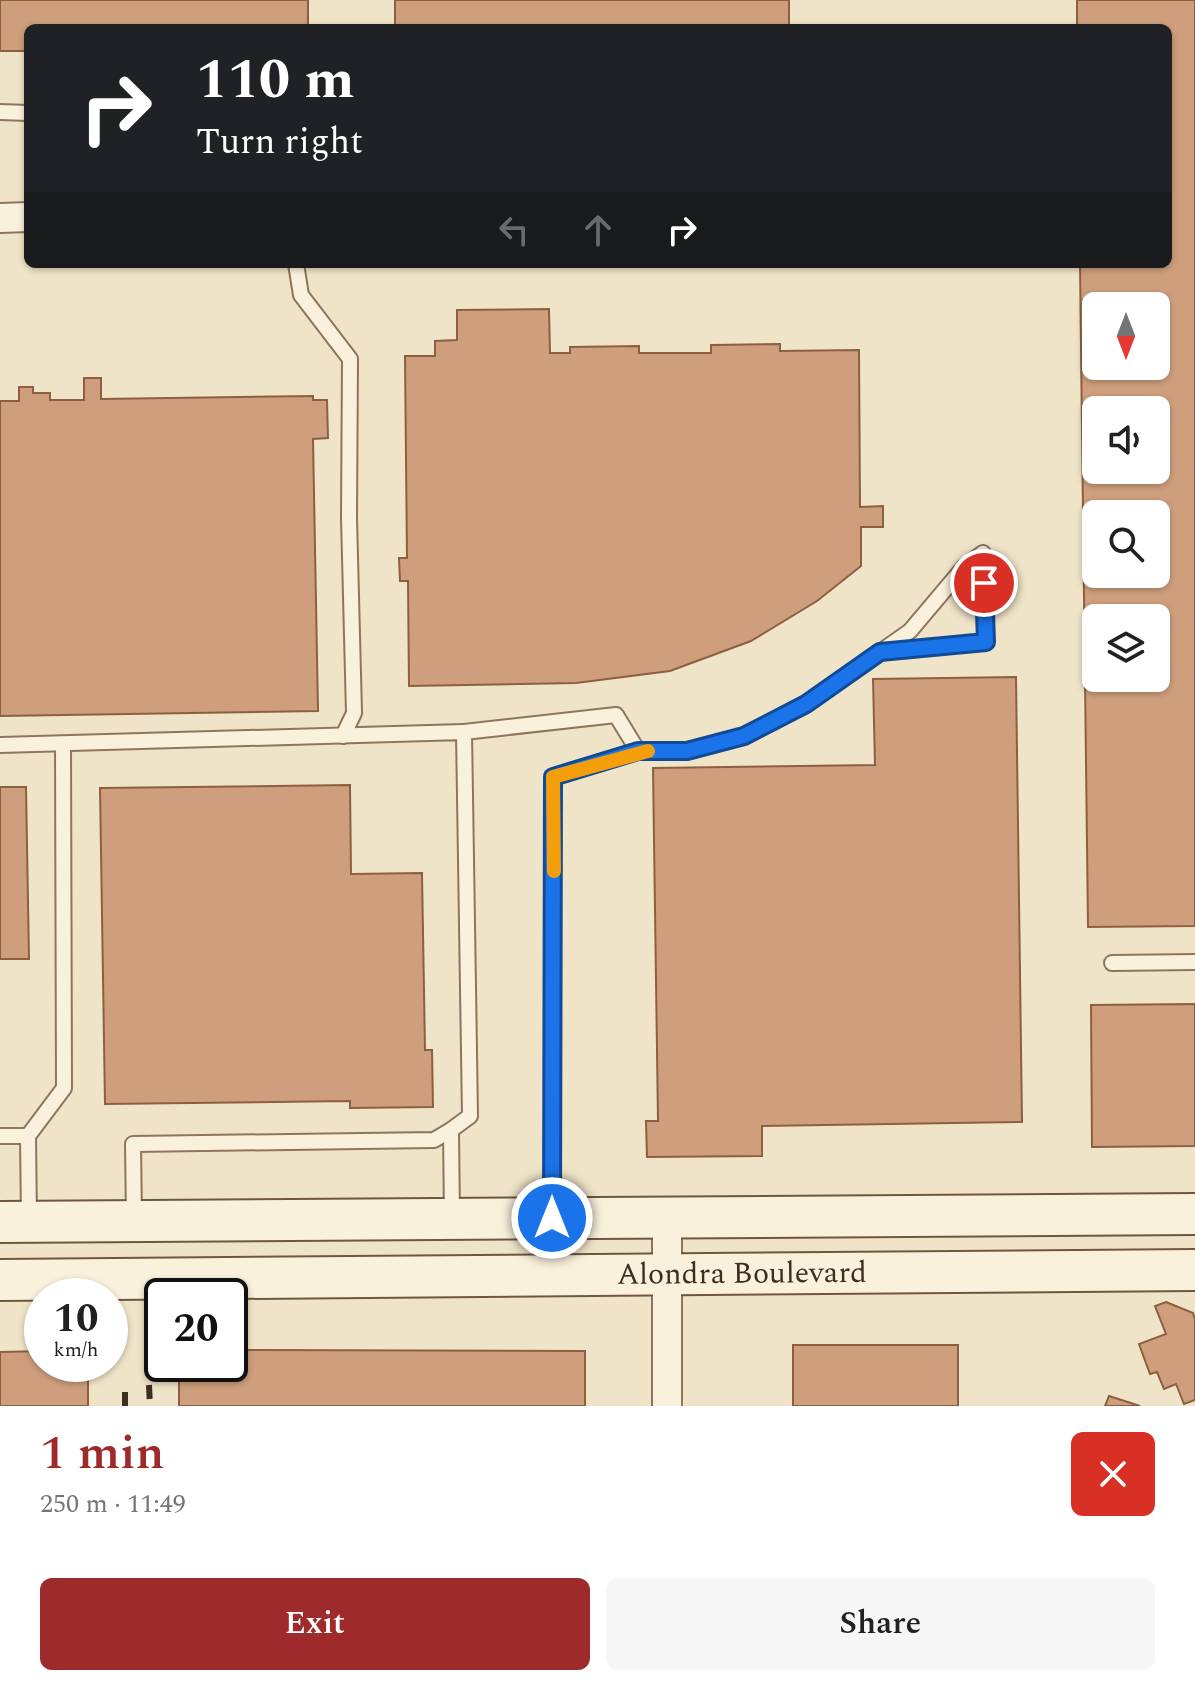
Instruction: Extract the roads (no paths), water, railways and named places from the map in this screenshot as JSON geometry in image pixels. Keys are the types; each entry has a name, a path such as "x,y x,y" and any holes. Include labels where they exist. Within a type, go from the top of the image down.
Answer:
{"main road":[{"name":"Alondra Boulevard","path":"14,1222 1195,1214"},
{"name":"Alondra Boulevard","path":"0,1280 1195,1270"}],"street":[{"path":"0,218 24,217"},
{"path":"667,1218 667,1406"}],"lane":[{"path":"0,112 24,113"},
{"path":"297,268 301,295 350,359 349,518 354,713 343,736"},
{"path":"552,1218 553,777 638,751 687,751 744,736 806,704 880,652 910,631 964,567 983,553 986,642 880,652"},
{"path":"0,745 464,732 616,715 638,751"},
{"path":"134,1221 133,1144 434,1140 470,1116 464,732"},
{"path":"14,1222 28,1136 64,1088 63,744"},
{"path":"1112,963 1195,962"},
{"path":"451,1130 452,1219"},
{"path":"0,1136 28,1136"}],"railway":[{"path":"149,1385 150,1406"},
{"path":"125,1386 125,1406"}]}
